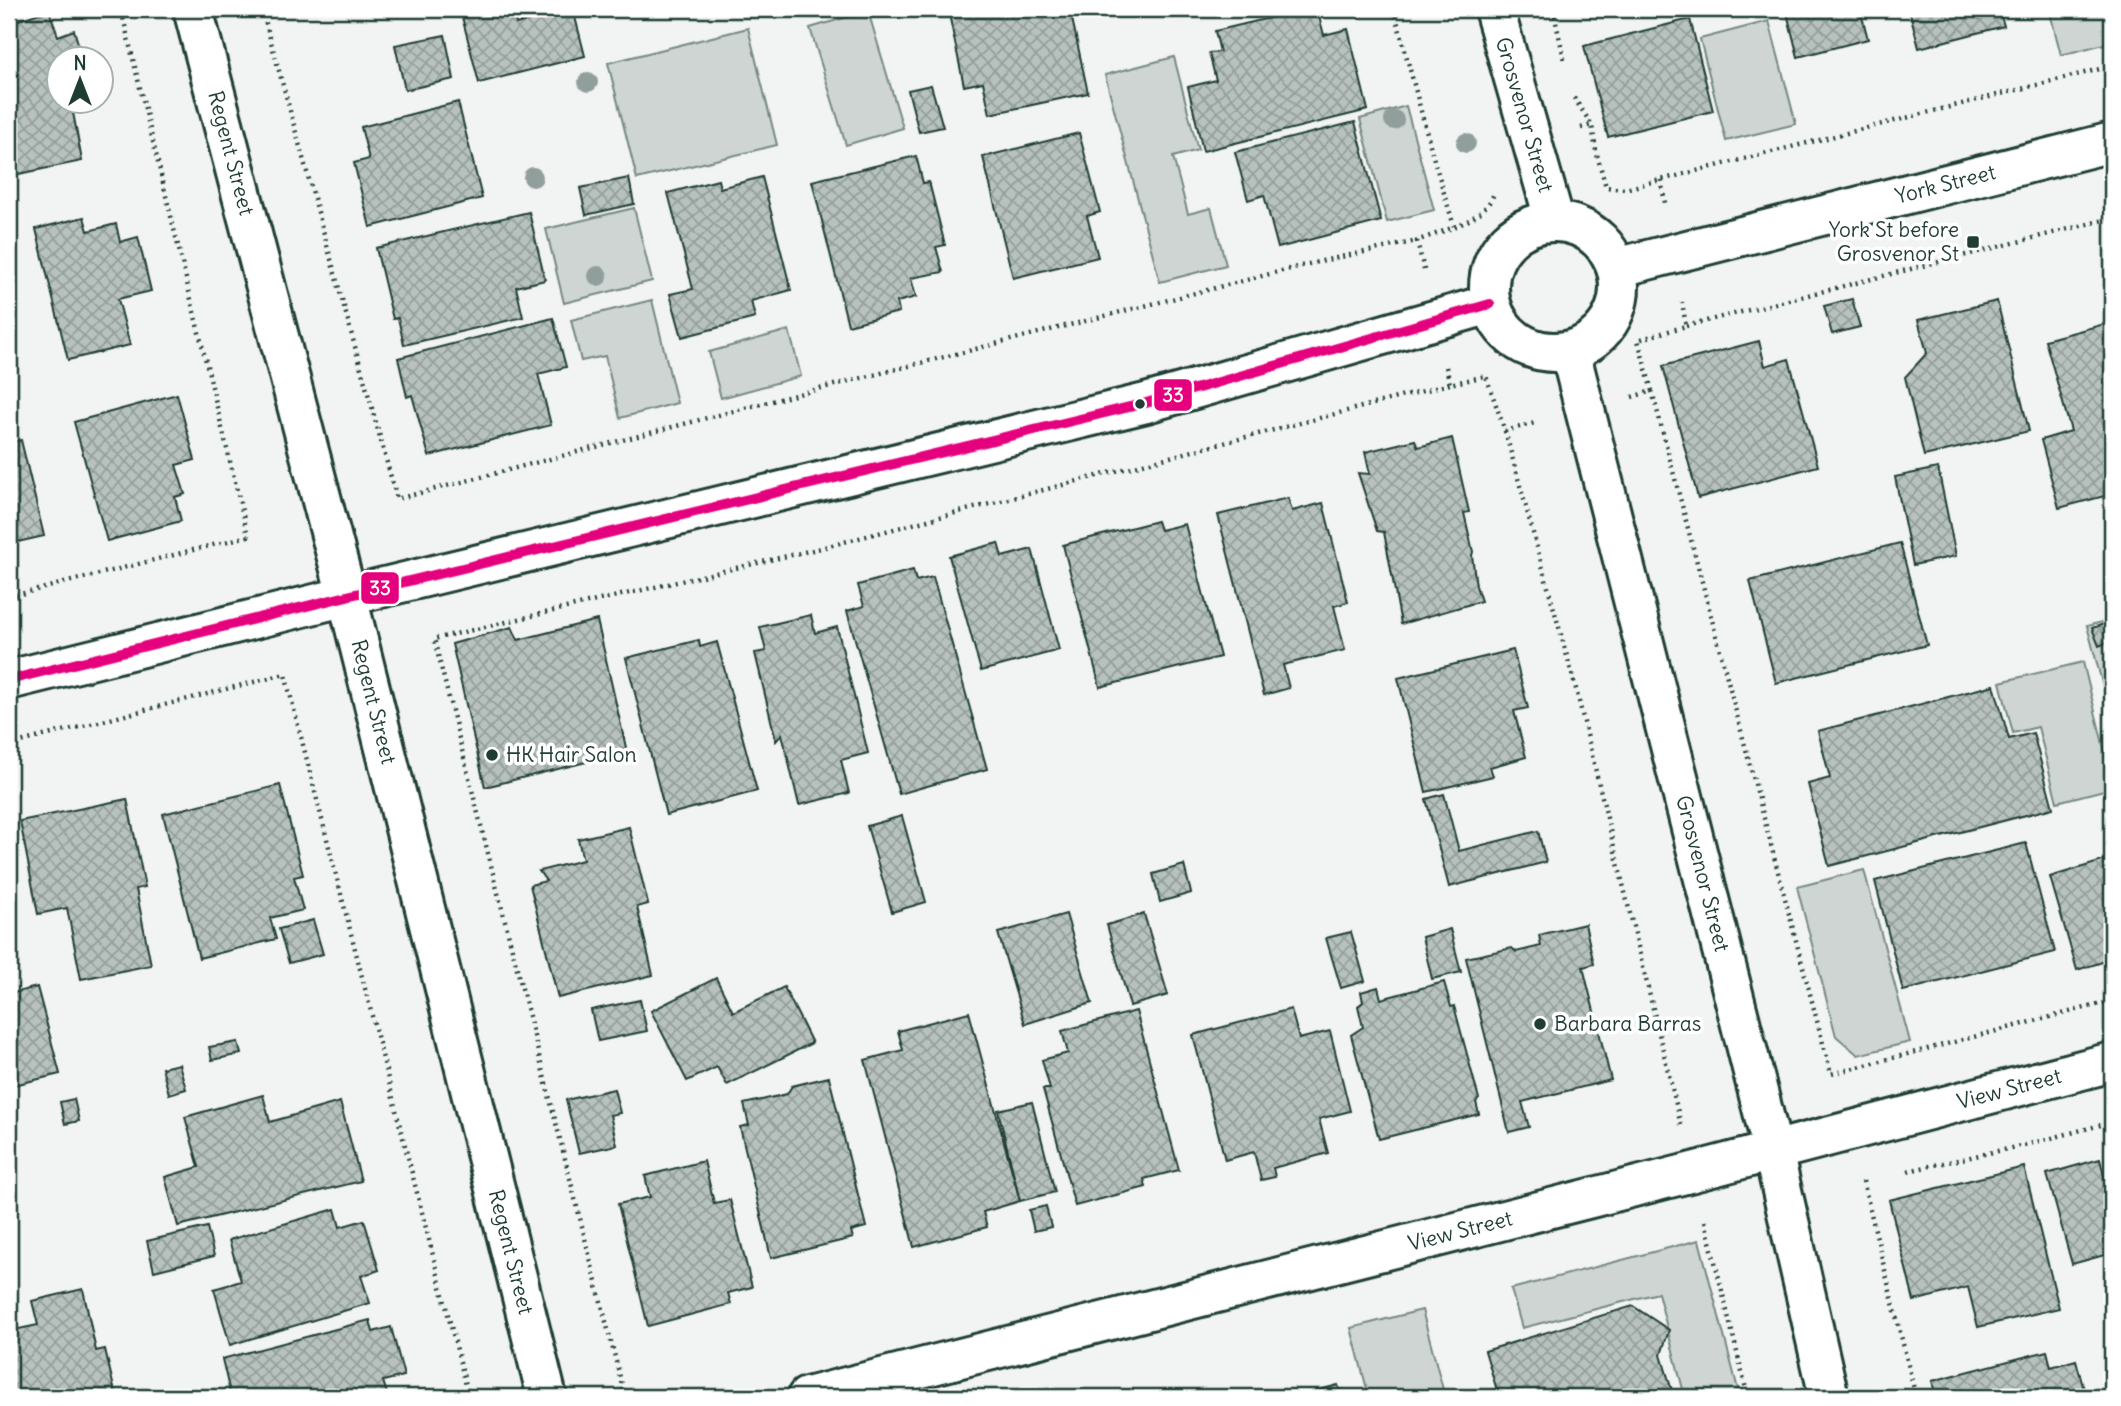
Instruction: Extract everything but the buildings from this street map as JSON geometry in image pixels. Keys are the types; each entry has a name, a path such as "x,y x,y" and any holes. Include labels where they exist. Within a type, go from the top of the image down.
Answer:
{"street":[{"name":"Regent Street","path":"193,9 347,596 547,1397"},
{"name":"Grosvenor Street","path":"1494,9 1555,222"},
{"name":"York Street","path":"1616,268 2112,142"},
{"path":"1555,222 1575,225 1593,234 1607,249 1616,268 1619,288 1616,309 1605,327 1589,342 1570,351 1550,352 1530,348 1513,338 1499,324 1490,304 1488,285 1492,265 1502,247 1516,233 1534,225 1555,222"},
{"path":"9,680 1146,403 1490,304"},
{"name":"Grosvenor Street","path":"1570,351 1773,1151 1829,1397"},
{"name":"View Street","path":"807,1397 1693,1172 2112,1062"}],"path":[{"path":"9,597 248,536 121,9"},
{"path":"262,9 397,499 1292,269 1417,241 1470,222 1493,199 1501,174 1496,152 1592,125"},
{"path":"1395,9 1454,226"},
{"path":"1553,9 1567,72"},
{"path":"1572,97 1592,125 1606,187 1625,189 2112,66"},
{"path":"1661,180 1686,326"},
{"path":"2112,218 1638,340 1831,1074 2112,1001"},
{"path":"1417,241 1450,384"},
{"path":"625,1397 434,639 817,549 1486,376 1505,431 1576,689 1748,1397"},
{"path":"1505,431 1652,391"},
{"path":"9,745 285,674 469,1397"},
{"path":"1863,1181 1916,1397"}],"shaded area":[{"path":"2049,9 2112,9 2112,42 2061,55"},
{"path":"868,11 903,128 846,145 810,28"},
{"path":"1769,21 1796,124 1726,141 1700,39"},
{"path":"748,28 777,145 637,179 608,63"},
{"path":"1174,57 1198,150 1173,157 1188,214 1211,208 1226,265 1160,282 1105,75"},
{"path":"1406,106 1434,210 1387,222 1360,119"},
{"path":"634,208 652,281 564,303 546,229"},
{"path":"652,300 677,403 620,418 605,356 581,361 571,320"},
{"path":"789,330 801,376 721,398 709,352"},
{"path":"2112,619 2112,704 2108,705 2087,626"},
{"path":"2083,662 2112,788 2057,802 2038,727 2013,733 2000,682"},
{"path":"1864,870 1910,1042 1858,1055 1836,1036 1797,887"},
{"path":"1699,1240 1740,1397 1685,1397 1658,1293 1522,1328 1511,1289"},
{"path":"1422,1310 1445,1397 1369,1397 1351,1328"}],"transit line":[{"name":"33","path":"9,680 1146,403 1490,304"}],"place":[{"name":"York St before Grosvenor St","path":"1973,242"},
{"name":"HK Hair Salon","path":"492,755"},
{"name":"Barbara Barras","path":"1540,1024"}]}
